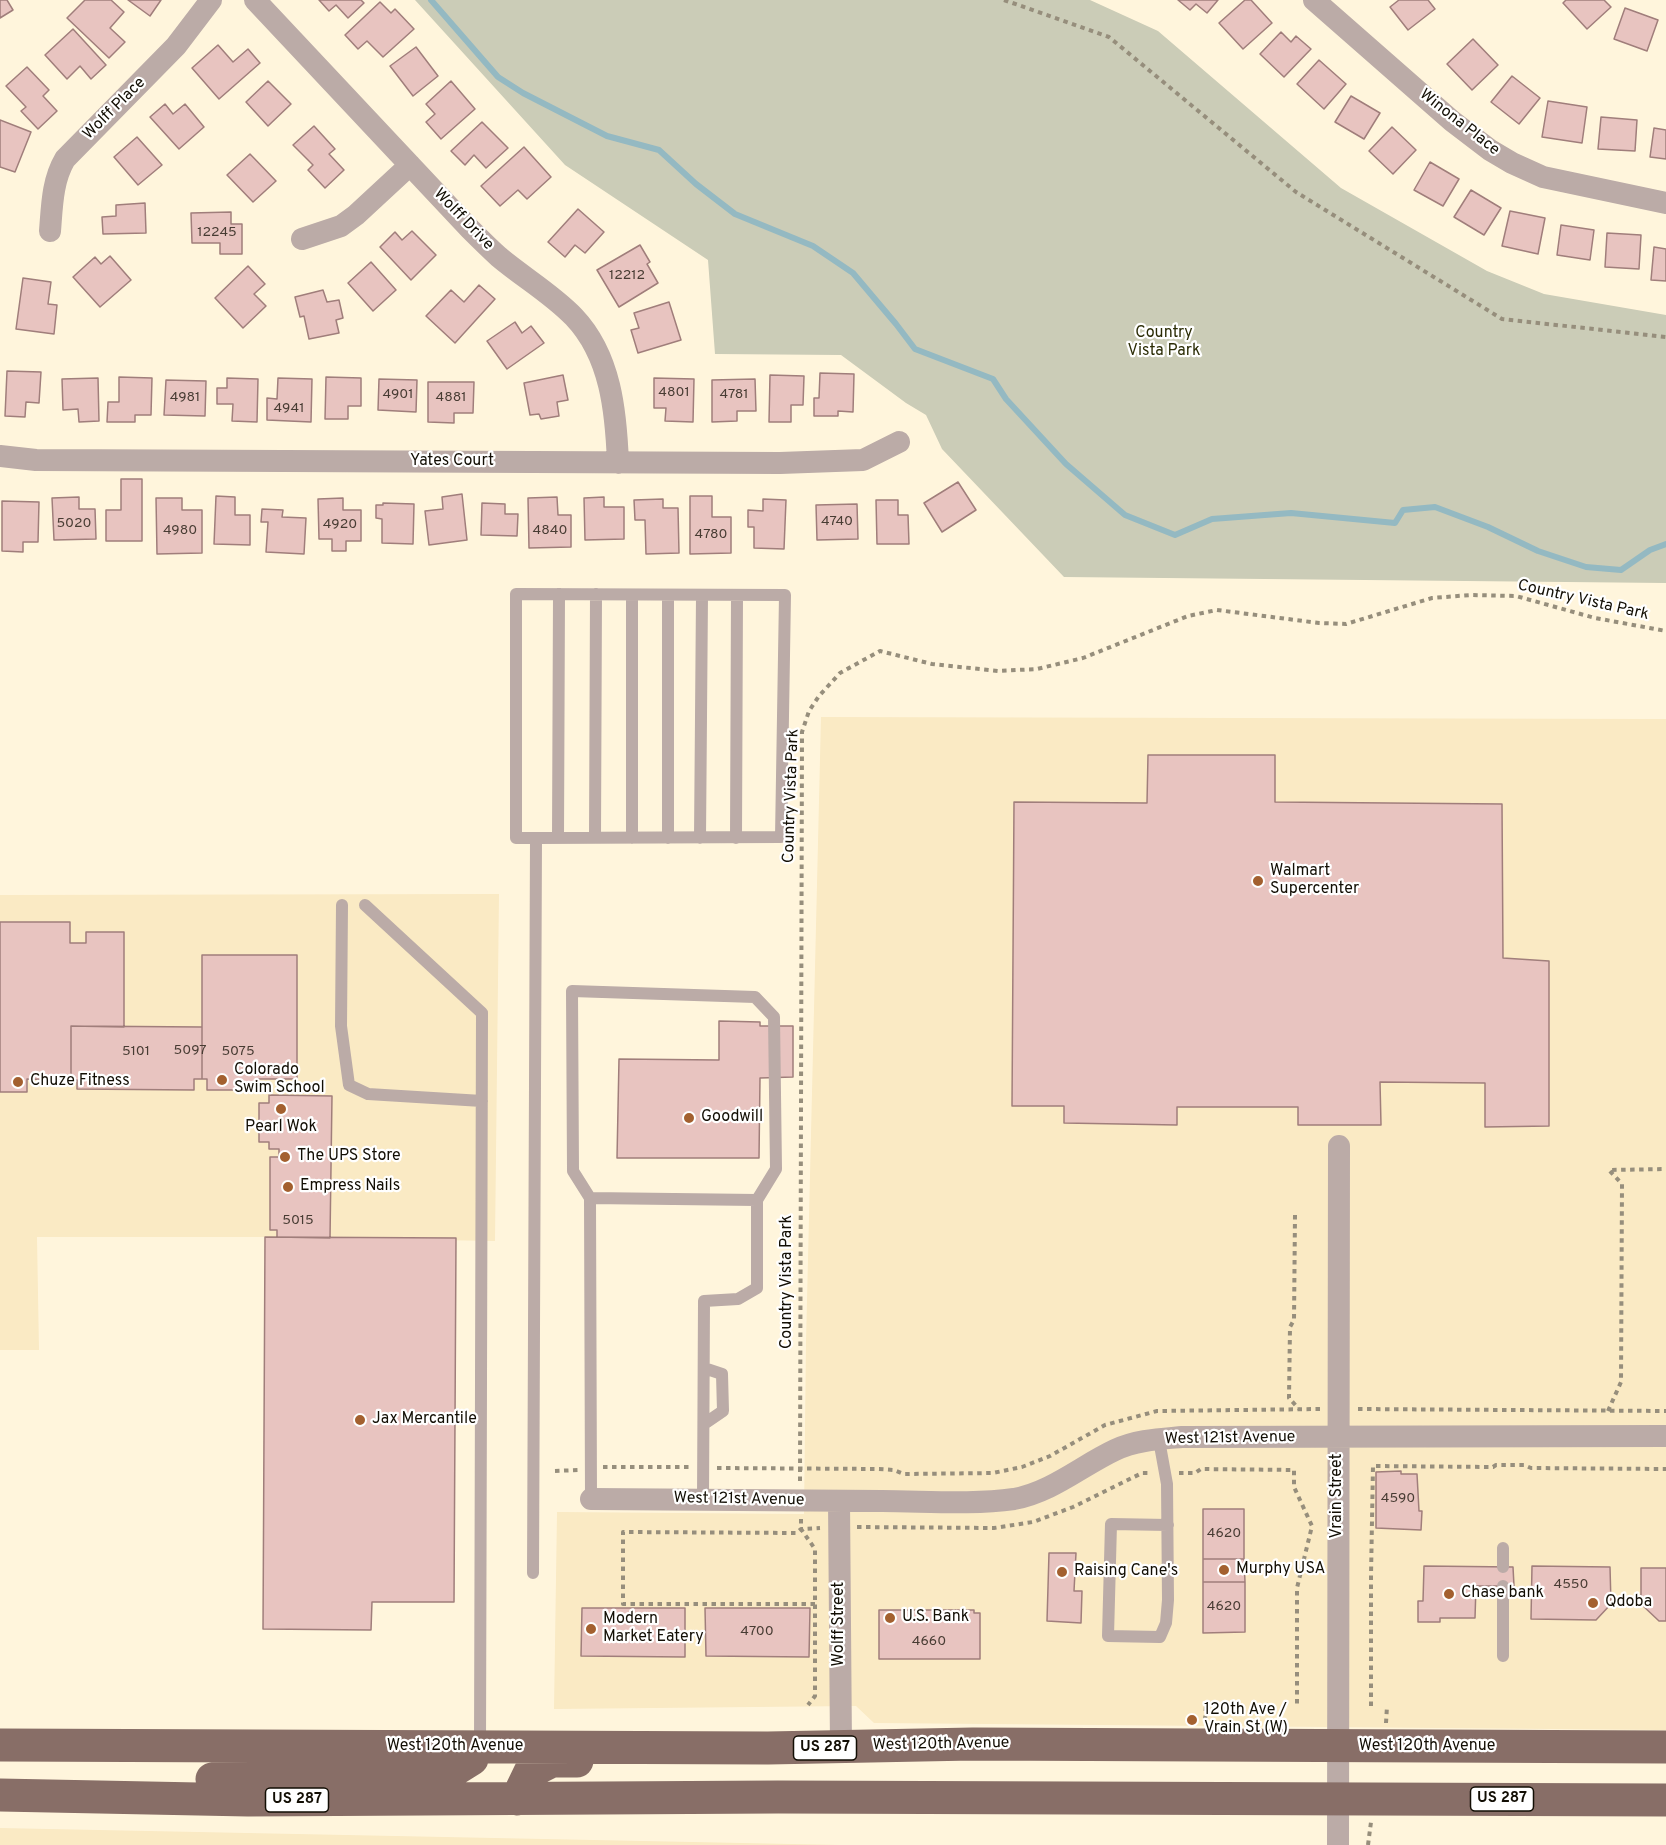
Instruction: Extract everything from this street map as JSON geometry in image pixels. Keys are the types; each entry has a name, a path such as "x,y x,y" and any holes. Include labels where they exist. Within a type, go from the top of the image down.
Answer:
{"main road":[{"name":"West 120th Avenue","path":"0,1745 836,1747 973,1744 1666,1747"},
{"path":"104,1798 202,1779 456,1769 470,1761 480,1747"},
{"path":"517,1799 530,1772 552,1761 791,1762 836,1747"},
{"name":"US 287","path":"0,1795 249,1800 768,1797 1666,1800"}],"street":[{"name":"Wolff Place","path":"51,231 52,201 57,177 65,159 176,46 211,0"},
{"name":"Wolff Drive","path":"255,0 470,229 500,258 541,288 576,319 592,342 609,383 616,420 618,463"},
{"name":"Winona Place","path":"1324,3 1452,121 1512,164 1543,177 1666,203"},
{"path":"302,239 340,226 356,215 410,165"},
{"name":"Yates Court","path":"0,456 36,460 780,463 862,460 899,442"},
{"name":"Vrain Street","path":"1338,1845 1339,1146"},
{"name":"West 121st Avenue","path":"591,1499 990,1501 1017,1498 1051,1487 1114,1450 1130,1444 1182,1437 1666,1436"},
{"name":"Wolff Street","path":"836,1747 839,1501"}],"lane":[{"path":"516,594 559,594 785,595 781,837 516,838 516,594"},
{"path":"558,838 559,594"},
{"path":"595,838 596,594"},
{"path":"632,595 632,838"},
{"path":"668,595 668,838"},
{"path":"700,838 702,595"},
{"path":"736,838 737,595"},
{"path":"533,1573 536,838"},
{"path":"342,905 340,1026 349,1085 368,1094 482,1101"},
{"path":"365,905 482,1013 480,1747"},
{"path":"591,1499 590,1198 573,1171 572,992 755,997 774,1017 776,1169 757,1200 757,1288 738,1299 704,1301 703,1500"},
{"path":"590,1198 757,1200"},
{"path":"704,1368 722,1374 723,1411 704,1424"},
{"path":"1159,1440 1167,1484 1168,1525 1168,1600 1166,1623 1160,1637 1108,1636 1111,1524 1168,1525"},
{"path":"1503,1548 1503,1567"},
{"path":"1503,1586 1503,1656"}],"path":[{"path":"1004,0 1109,37 1296,192 1502,319 1666,337"},
{"name":"Country Vista Park","path":"808,1705 815,1696 815,1604 814,1549 801,1529 800,1501 802,732 809,711 819,696 840,673 880,651 932,664 998,671 1037,669 1083,658 1188,616 1217,610 1319,623 1346,624 1432,598 1471,595 1516,596 1595,618 1666,631"},
{"path":"1608,1411 1621,1382 1622,1184 1609,1170 1666,1169"},
{"path":"1295,1215 1294,1320 1290,1327 1289,1398 1299,1409"},
{"path":"1371,1706 1373,1466 1524,1465 1531,1468 1666,1469"},
{"path":"815,1604 623,1604 623,1532 796,1533 801,1529 839,1527 994,1528 1033,1522 1073,1507 1142,1473 1195,1473 1201,1469 1294,1470 1294,1487 1311,1526 1297,1588 1297,1705"},
{"path":"1199,1720 1206,1720 1206,1705"}],"shaded area":[{"path":"821,717 1666,719 1666,1730 874,1723 856,1706 554,1709 557,1512 804,1514"},
{"path":"499,894 495,1241 265,1237 37,1237 39,1350 0,1350 0,895"},
{"path":"0,1828 841,1845 0,1845"}],"green space":[{"name":"Country Vista Park","path":"415,0 1090,0 1158,31 1341,188 1487,271 1544,294 1666,315 1666,583 1064,577 942,449 926,415 841,355 715,354 708,260 565,165"}],"building":[{"path":"0,0 7,0 13,10 0,18"},
{"path":"85,0 111,0 124,12 110,28 125,42 109,58 67,18"},
{"path":"128,0 161,0 150,16"},
{"path":"319,0 361,0 364,3 348,18 336,5 329,11"},
{"path":"1178,0 1218,0 1207,13 1196,4 1190,10"},
{"path":"1245,0 1251,0 1272,23 1243,49 1219,23"},
{"path":"1399,0 1428,0 1435,9 1408,30 1390,7"},
{"path":"1566,0 1604,0 1611,7 1587,29 1563,3"},
{"path":"380,2 391,13 395,9 414,29 383,57 367,41 358,49 345,35"},
{"path":"1625,8 1658,20 1647,51 1614,39"},
{"path":"73,29 106,65 91,79 80,66 67,79 45,55"},
{"path":"1281,32 1291,42 1296,36 1311,49 1284,77 1260,54"},
{"path":"1473,39 1498,65 1472,90 1447,64"},
{"path":"218,45 233,62 248,49 260,63 219,99 192,68"},
{"path":"416,47 438,76 413,96 390,66"},
{"path":"1319,60 1346,84 1324,109 1297,84"},
{"path":"27,67 49,90 43,96 57,111 38,129 21,111 26,107 6,86"},
{"path":"1512,76 1540,98 1519,124 1491,102"},
{"path":"268,81 291,104 268,126 246,102"},
{"path":"451,81 475,109 441,139 426,122 435,114 426,104"},
{"path":"1351,96 1380,113 1364,139 1335,122"},
{"path":"1548,101 1587,107 1582,143 1542,137"},
{"path":"165,104 173,114 185,104 204,127 179,149 150,117"},
{"path":"1601,117 1637,120 1635,151 1598,149"},
{"path":"0,120 31,132 15,172 0,167"},
{"path":"482,122 508,148 486,168 474,155 465,165 451,151"},
{"path":"314,126 335,149 329,154 344,170 325,188 308,170 313,165 293,145"},
{"path":"1392,127 1416,150 1393,174 1369,151"},
{"path":"1654,128 1666,130 1666,159 1650,157"},
{"path":"137,137 162,165 138,185 114,157"},
{"path":"524,147 551,177 527,199 518,190 500,206 481,186"},
{"path":"250,154 276,181 253,202 227,175"},
{"path":"1430,162 1459,179 1443,206 1414,190"},
{"path":"1471,190 1501,208 1484,235 1454,217"},
{"path":"145,203 146,233 103,234 102,217 116,216 116,205"},
{"path":"578,209 604,232 585,253 575,245 565,257 548,242"},
{"path":"1510,211 1545,218 1538,254 1502,246"},
{"path":"231,212 231,224 242,224 242,254 220,254 220,243 192,243 191,213"},
{"path":"1561,225 1594,230 1590,260 1557,255"},
{"path":"412,231 436,255 411,280 380,247 395,232 402,240"},
{"path":"1607,233 1641,235 1639,269 1605,267"},
{"path":"640,245 650,262 647,264 658,283 619,307 597,270"},
{"path":"1654,247 1666,249 1666,281 1651,280"},
{"path":"110,256 131,280 100,307 73,277 95,257 101,264"},
{"path":"371,262 396,290 373,311 348,283"},
{"path":"248,266 265,284 254,294 266,306 243,328 215,298"},
{"path":"23,278 51,282 48,304 57,305 54,334 16,329"},
{"path":"479,285 495,299 455,343 426,316 451,290 464,302"},
{"path":"323,290 327,302 339,300 343,318 336,320 339,333 309,339 304,316 300,317 295,297"},
{"path":"669,302 681,340 638,353 631,330 639,328 634,313"},
{"path":"515,322 522,333 531,326 544,343 507,369 487,341"},
{"path":"7,371 41,372 39,403 26,402 25,417 5,416"},
{"path":"820,373 854,374 853,412 838,411 838,416 814,416 814,398 819,398"},
{"path":"563,375 568,400 557,402 559,416 541,419 539,414 530,415 524,383"},
{"path":"770,375 804,376 803,405 791,405 791,422 769,422"},
{"path":"119,377 152,378 151,415 135,415 135,422 107,422 108,402 119,402"},
{"path":"326,377 361,378 361,406 348,406 348,419 325,419"},
{"path":"98,378 99,421 79,422 78,409 63,410 62,379"},
{"path":"227,378 258,379 257,422 232,421 233,404 217,404 217,388 227,388"},
{"path":"278,378 312,379 311,422 267,420 267,398 277,399"},
{"path":"654,378 694,379 693,422 665,421 666,408 654,408"},
{"path":"379,379 417,380 416,412 378,410"},
{"path":"755,379 756,411 737,411 737,421 712,422 712,380"},
{"path":"166,380 206,381 205,416 164,415"},
{"path":"428,382 474,382 473,413 454,413 454,423 428,422"},
{"path":"121,479 142,479 142,541 106,541 106,510 121,510"},
{"path":"958,482 976,510 942,532 924,503"},
{"path":"462,494 467,540 429,545 425,511 443,509 442,497"},
{"path":"216,496 235,497 235,515 250,515 250,545 214,544"},
{"path":"690,496 712,496 712,517 731,517 731,553 690,554"},
{"path":"79,497 79,509 95,509 96,539 54,540 52,498"},
{"path":"557,497 558,515 571,515 571,547 529,548 528,498"},
{"path":"604,497 604,507 624,507 624,539 585,540 584,498"},
{"path":"156,498 182,498 182,510 202,510 202,553 157,554"},
{"path":"343,498 343,510 361,510 361,541 346,541 346,551 332,551 332,539 319,539 318,499"},
{"path":"663,499 663,508 678,508 679,553 646,554 645,520 635,520 634,500"},
{"path":"763,499 786,500 784,549 754,548 754,527 748,527 748,510 763,511"},
{"path":"876,500 898,500 898,515 908,515 909,544 877,544"},
{"path":"2,501 39,502 38,542 23,542 23,552 2,551"},
{"path":"383,503 414,504 413,544 382,543 382,519 376,518 376,505 383,505"},
{"path":"482,503 505,504 505,514 518,514 517,536 481,535"},
{"path":"857,504 858,539 817,540 816,505"},
{"path":"262,509 283,510 282,517 306,518 304,554 266,552 268,522 261,522"},
{"name":"Walmart Supercenter","path":"1148,755 1275,755 1275,802 1502,804 1503,958 1549,961 1549,1126 1485,1127 1485,1083 1380,1082 1381,1125 1298,1125 1298,1107 1177,1107 1177,1125 1064,1123 1064,1106 1012,1106 1014,802 1147,803"},
{"path":"0,922 70,922 70,943 86,943 86,932 124,932 124,1027 71,1026 71,1080 27,1079 27,1092 0,1092"},
{"path":"202,955 297,955 297,1079 258,1079 258,1090 207,1090 207,1079 202,1079"},
{"name":"Goodwill","path":"719,1021 760,1022 760,1026 793,1026 793,1077 760,1078 759,1158 617,1158 619,1059 719,1060"},
{"path":"71,1026 202,1027 202,1079 194,1079 194,1090 77,1089 77,1080 71,1080"},
{"path":"269,1095 332,1096 330,1238 277,1237 277,1230 270,1230 270,1157 279,1157 279,1149 269,1149 269,1142 259,1142 259,1103 269,1103"},
{"name":"Jax Mercantile","path":"265,1237 456,1238 454,1602 372,1602 371,1630 263,1629"},
{"path":"1401,1471 1401,1474 1417,1474 1419,1511 1422,1511 1421,1530 1376,1528 1376,1472"},
{"name":"Murphy USA","path":"1203,1509 1244,1509 1244,1559 1203,1559"},
{"name":"Raising Cane's","path":"1049,1553 1076,1553 1074,1591 1082,1591 1081,1623 1047,1621"},
{"name":"Murphy USA","path":"1203,1559 1244,1559 1245,1582 1203,1582"},
{"name":"Chase bank","path":"1424,1566 1513,1567 1514,1586 1476,1586 1475,1618 1440,1618 1440,1622 1418,1622 1418,1601 1423,1601"},
{"path":"1532,1566 1610,1567 1611,1604 1596,1620 1531,1619"},
{"path":"1641,1568 1666,1568 1666,1621 1659,1621 1641,1604"},
{"name":"Murphy USA","path":"1203,1582 1245,1582 1245,1632 1203,1633"},
{"path":"582,1608 685,1608 685,1657 581,1656"},
{"path":"705,1608 810,1608 809,1657 706,1656"},
{"path":"879,1610 974,1610 974,1613 980,1613 980,1659 879,1659"}],"waterway":[{"path":"431,0 498,77 523,93 607,136 659,150 696,184 735,214 813,246 853,273 915,349 993,379 1006,399 1066,464 1125,515 1175,535 1212,519 1291,513 1395,523 1403,510 1435,507 1488,527 1538,551 1586,567 1621,570 1650,550 1666,544"}],"place":[{"name":"Walmart Supercenter","path":"1258,881"},
{"name":"Colorado Swim School","path":"222,1080"},
{"name":"Chuze Fitness","path":"18,1082"},
{"name":"Pearl Wok","path":"281,1109"},
{"name":"Goodwill","path":"689,1118"},
{"name":"The UPS Store","path":"285,1157"},
{"name":"Empress Nails","path":"288,1187"},
{"name":"Jax Mercantile","path":"360,1420"},
{"name":"Murphy USA","path":"1224,1570"},
{"name":"Raising Cane's","path":"1062,1572"},
{"name":"Chase bank","path":"1449,1594"},
{"name":"Qdoba","path":"1593,1603"},
{"name":"U.S. Bank","path":"890,1618"},
{"name":"Modern Market Eatery","path":"591,1629"},
{"name":"120th Ave / Vrain St (W)","path":"1192,1720"}]}
